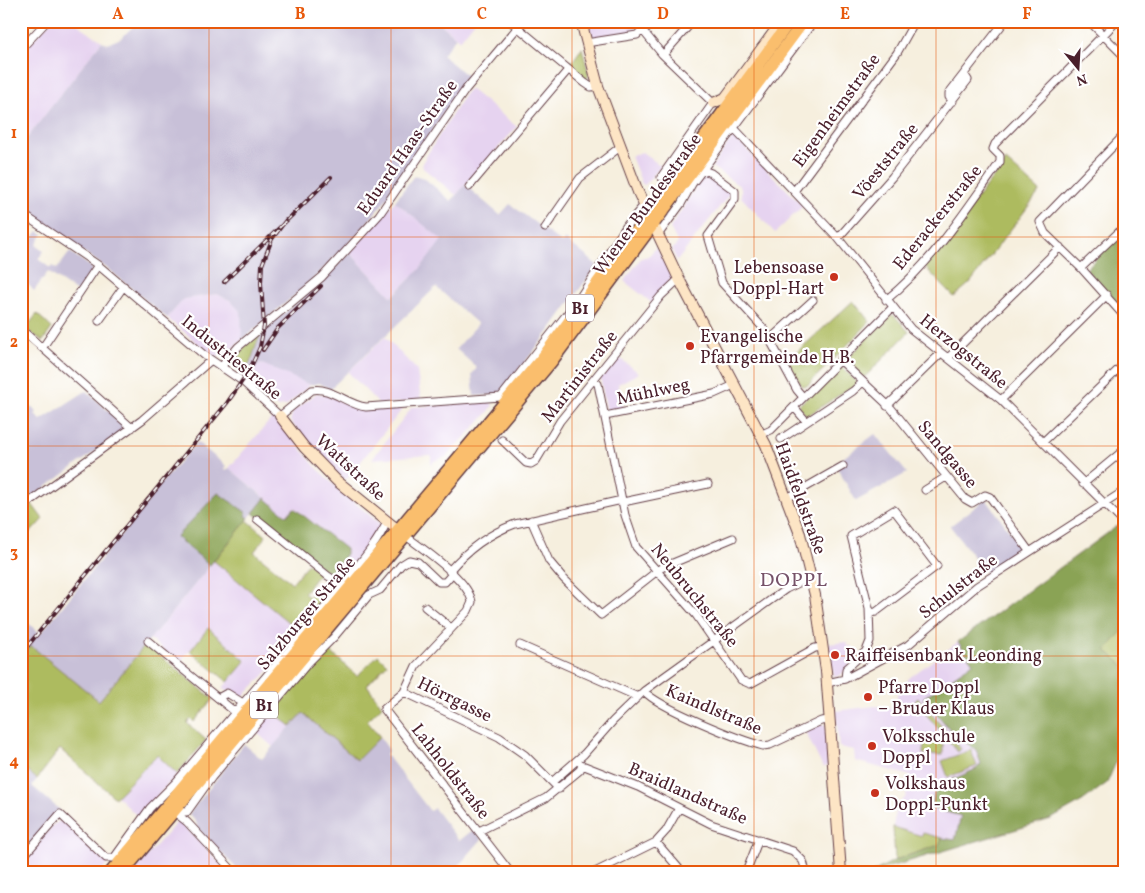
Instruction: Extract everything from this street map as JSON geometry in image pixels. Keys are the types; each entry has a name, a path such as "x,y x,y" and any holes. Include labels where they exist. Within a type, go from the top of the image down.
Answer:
{"main road":[{"name":"Wiener Bundesstraße","path":"508,401 651,220 804,21"},
{"path":"783,49 808,21"},
{"name":"Wiener Bundesstraße","path":"508,401 615,260 651,220 784,22"},
{"name":"Salzburger Straße","path":"111,872 166,805 402,533 508,401"},
{"name":"Salzburger Straße","path":"123,872 166,805"}],"street":[{"path":"21,50 47,21"},
{"path":"510,21 588,85 598,86"},
{"name":"Eduard Haas-Straße","path":"222,367 238,347 322,277 379,215 415,167 466,89 523,21"},
{"name":"Haidfeldstraße","path":"582,21 598,86 620,147 651,220 679,280 760,435 787,498 811,577 823,647 841,872"},
{"path":"635,21 664,55 713,103"},
{"path":"664,55 693,21"},
{"name":"Wiener Bundesstraße","path":"508,401 632,218 651,220 681,204 702,170 814,21"},
{"name":"Eigenheimstraße","path":"795,190 897,53 915,21"},
{"name":"Vöeststraße","path":"838,238 892,177 953,101 948,95 1005,21"},
{"path":"1089,21 1124,56"},
{"name":"Ederackerstraße","path":"886,300 930,255 1000,162 1000,156 993,149 995,144 1117,21"},
{"name":"Wiener Bundesstraße","path":"661,177 713,103 725,98 784,22"},
{"path":"586,43 637,35 642,30"},
{"path":"469,187 568,70"},
{"name":"Herzogstraße","path":"734,128 795,190 838,238 892,308 911,329 1001,400 1103,505 1124,523"},
{"path":"1124,135 1042,218 1041,228 1107,295 1124,316"},
{"path":"545,228 580,178 620,147"},
{"path":"702,170 711,173 736,191 735,199 710,232 709,240 722,283 764,329 797,390 803,397"},
{"name":"Industriestraße","path":"21,213 98,265 211,360 242,381 280,416 312,390 318,389 349,404 366,407 508,401"},
{"path":"1081,268 1124,226"},
{"path":"948,358 1060,247"},
{"name":"Wiener Bundesstraße","path":"601,265 615,260"},
{"path":"43,347 98,265"},
{"name":"Martinistraße","path":"502,440 526,463 534,463 560,421 669,287 679,280"},
{"path":"98,321 124,286"},
{"path":"1001,400 1107,295"},
{"path":"769,340 813,300"},
{"path":"760,435 771,430 892,308"},
{"path":"21,329 132,428"},
{"path":"888,406 941,353"},
{"path":"21,508 132,428 211,360"},
{"name":"Sandgasse","path":"840,360 888,406 969,502 974,502 985,495 990,497 1029,551"},
{"path":"1043,442 1124,364"},
{"name":"Neubruchstraße","path":"594,380 598,384 622,501 636,546 715,640 741,680 748,684 815,648 823,647"},
{"path":"781,439 806,420 853,391 863,382"},
{"name":"Mühlweg","path":"605,416 714,394 734,384"},
{"path":"794,407 806,420"},
{"name":"Wattstraße","path":"280,416 324,468 402,533"},
{"path":"1083,484 1124,450"},
{"path":"787,498 843,466"},
{"path":"925,490 946,477"},
{"path":"402,533 451,573 464,554 488,536 515,524 708,484"},
{"name":"Schulstraße","path":"827,683 845,678 908,645 965,595 1029,551 1124,491"},
{"path":"845,678 846,669 869,645 870,613 851,536 894,510 936,566 876,612 870,613"},
{"name":"Salzburger Straße","path":"257,519 328,576 342,584"},
{"path":"531,520 549,561 599,614 606,612 657,571 670,563 734,538"},
{"name":"Salzburger Straße","path":"21,859 60,814 106,858 114,858 134,829 166,805 176,782 331,600 380,536 387,522"},
{"name":"Salzburger Straße","path":"166,805 187,812 212,777 305,667 369,595 380,590 401,565 409,560 418,562 439,582 445,582 451,573"},
{"name":"Hörrgasse","path":"451,573 471,598 468,610 416,666 404,692 499,737 525,756 559,789"},
{"path":"552,782 580,762 644,691 786,589 811,577"},
{"path":"425,607 451,628"},
{"path":"148,641 236,712"},
{"name":"Kaindlstraße","path":"520,645 633,693 638,697"},
{"name":"Kaindlstraße","path":"644,691 656,701 674,711 763,746 772,744 821,721 830,720"},
{"name":"Lahholdstraße","path":"404,692 384,708 510,872"},
{"path":"218,698 227,693 243,703"},
{"path":"479,831 539,802 559,789 580,770 580,762"},
{"name":"Braidlandstraße","path":"580,762 638,787 711,824 793,852 803,861 806,872"},
{"path":"166,805 187,822 234,872"},
{"path":"595,872 656,842 666,831 679,808"},
{"path":"746,872 759,839"},
{"path":"656,842 682,872"}],"shaded area":[{"path":"51,21 73,21 102,41 21,146 21,53"},
{"path":"139,21 437,21 456,37 442,55 470,78 388,197 358,234 310,282 242,340 241,312 230,300 217,294 184,299 167,318 111,271 21,209 21,146 102,41 107,44 121,38"},
{"path":"437,21 475,21 460,40"},
{"path":"588,21 631,21 637,30 635,33 592,40"},
{"path":"470,89 517,127 456,195 423,168 422,163 466,92"},
{"path":"734,137 803,206 775,233 741,197 741,187 712,167"},
{"path":"642,152 661,166 645,185 642,184 631,156"},
{"path":"709,175 732,191 677,261 672,250 678,243 670,228 702,178"},
{"path":"413,177 424,178 451,201 465,185 500,215 510,204 562,243 565,239 597,265 550,330 499,395 474,396 472,374 477,368 456,349 478,324 436,287 330,389 319,383 310,385 260,363 247,380 242,376 250,363 261,332 306,295 350,253 392,297 419,270 442,240 395,201"},
{"path":"395,201 443,240 419,270 392,297 350,253"},
{"path":"38,231 43,234 36,245 44,251 38,259 50,268 52,266 57,269 70,252 91,267 92,270 77,292 48,272 34,291 21,276 21,251"},
{"path":"656,247 672,277 652,303 624,281 641,258 649,256"},
{"path":"217,294 230,300 238,307 241,312 243,336 242,340 227,353 214,357 167,318 184,299"},
{"path":"385,337 417,370 421,401 379,404 348,372"},
{"path":"617,356 639,373 618,384 624,410 607,413 600,377"},
{"path":"260,363 310,385 286,406 277,407 247,380"},
{"path":"86,391 123,424 125,430 21,505 21,398 37,412 35,415 41,420"},
{"path":"317,393 330,396 359,410 404,407 347,479 343,479 324,462 290,421 293,411"},
{"path":"490,401 493,406 486,415 446,457 434,461 431,466 431,456 429,455 372,459 412,407"},
{"path":"272,418 280,422 314,465 333,484 381,525 381,529 346,572 338,566 346,549 295,508 287,516 229,468"},
{"path":"875,434 907,473 856,501 835,464"},
{"path":"197,442 226,466 224,469 226,471 229,468 265,498 214,561 99,701 31,646 21,657 21,616 40,634 142,509 156,489"},
{"path":"986,499 1023,549 1022,552 988,575 950,526"},
{"path":"214,561 299,631 270,669 242,698 231,691 222,689 245,661 209,628 179,663 150,639"},
{"path":"847,642 847,646 851,646 856,657 841,675 834,677 828,644"},
{"path":"958,642 973,663 977,750 981,764 976,769 936,787 962,816 955,841 923,833 922,836 893,827 896,810 899,811 902,800 905,798 911,776 855,761 854,750 839,747 836,711 875,706 894,708 898,692 909,678"},
{"path":"272,711 291,726 273,747 255,731"},
{"path":"303,712 357,760 380,737 389,750 386,754 430,811 434,808 459,841 474,829 482,839 453,872 240,872 198,829 196,822 189,814 244,744 262,759"},
{"path":"822,724 826,725 828,765 823,768 805,731"},
{"path":"157,755 177,774 138,817 117,796"},
{"path":"21,766 37,779 32,786 60,810 21,856"},
{"path":"60,821 65,822 104,860 109,862 101,872 21,872 21,863 53,825"},
{"path":"178,821 200,842 228,872 133,872"}],"green space":[{"path":"582,48 589,75 586,80 569,66"},
{"path":"1006,161 1040,191 970,283 954,297 924,266"},
{"path":"1124,229 1124,312 1087,271 1087,268"},
{"path":"853,301 870,322 807,386 802,386 787,361"},
{"path":"37,314 52,328 43,341 25,329"},
{"path":"890,315 895,316 909,332 863,379 846,361"},
{"path":"261,332 250,363 242,376 235,366 236,354"},
{"path":"841,366 858,383 852,389 850,388 807,416 798,406"},
{"path":"218,493 247,513 245,515 249,518 210,565 176,537"},
{"path":"265,498 287,516 294,508 346,549 346,554 338,565 346,572 332,575 323,570 253,513"},
{"path":"31,503 43,519 31,532 27,529 21,537 21,511"},
{"path":"247,520 266,536 254,552 292,583 308,563 320,572 304,593 309,597 315,590 327,600 299,631 214,561"},
{"path":"1120,524 1124,527 1124,629 1106,650 1124,666 1124,744 1107,783 1081,802 1051,819 873,872 895,860 939,845 942,838 955,840 961,816 931,808 936,787 976,769 981,764 976,750 953,733 923,698 973,663 958,642"},
{"path":"208,628 246,661 228,682 190,651"},
{"path":"1124,629 1124,666 1105,650"},
{"path":"146,644 213,699 194,722 191,719 187,723 206,740 177,774 157,755 115,798 60,749 37,779 21,766 21,657 31,646 99,701"},
{"path":"330,647 331,652 357,676 378,655 387,664 367,685 382,706 367,721 380,737 357,760 303,713 291,726 272,711"},
{"path":"918,698 961,749 958,752 915,701"},
{"path":"924,742 943,743 943,755 923,754"},
{"path":"971,750 977,766 948,777 942,761"},
{"path":"893,827 922,836 923,833 942,838 940,845 895,860"}],"railway":[{"path":"224,282 331,177"},
{"path":"21,654 227,403 249,371 260,347 264,326 261,283 262,265 272,239 286,220"},
{"path":"263,350 278,328 321,286"}],"place":[{"name":"Lebensoase Doppl-Hart","path":"834,277"},
{"name":"Evangelische Pfarrgemeinde H.B.","path":"690,346"},
{"name":"Raiffeisenbank Leonding","path":"835,655"},
{"name":"Pfarre Doppl – Bruder Klaus","path":"868,697"},
{"name":"Volksschule Doppl","path":"872,746"},
{"name":"Volkshaus Doppl-Punkt","path":"875,793"}],"district":[{"name":"DOPPL","path":"794,579"}]}
